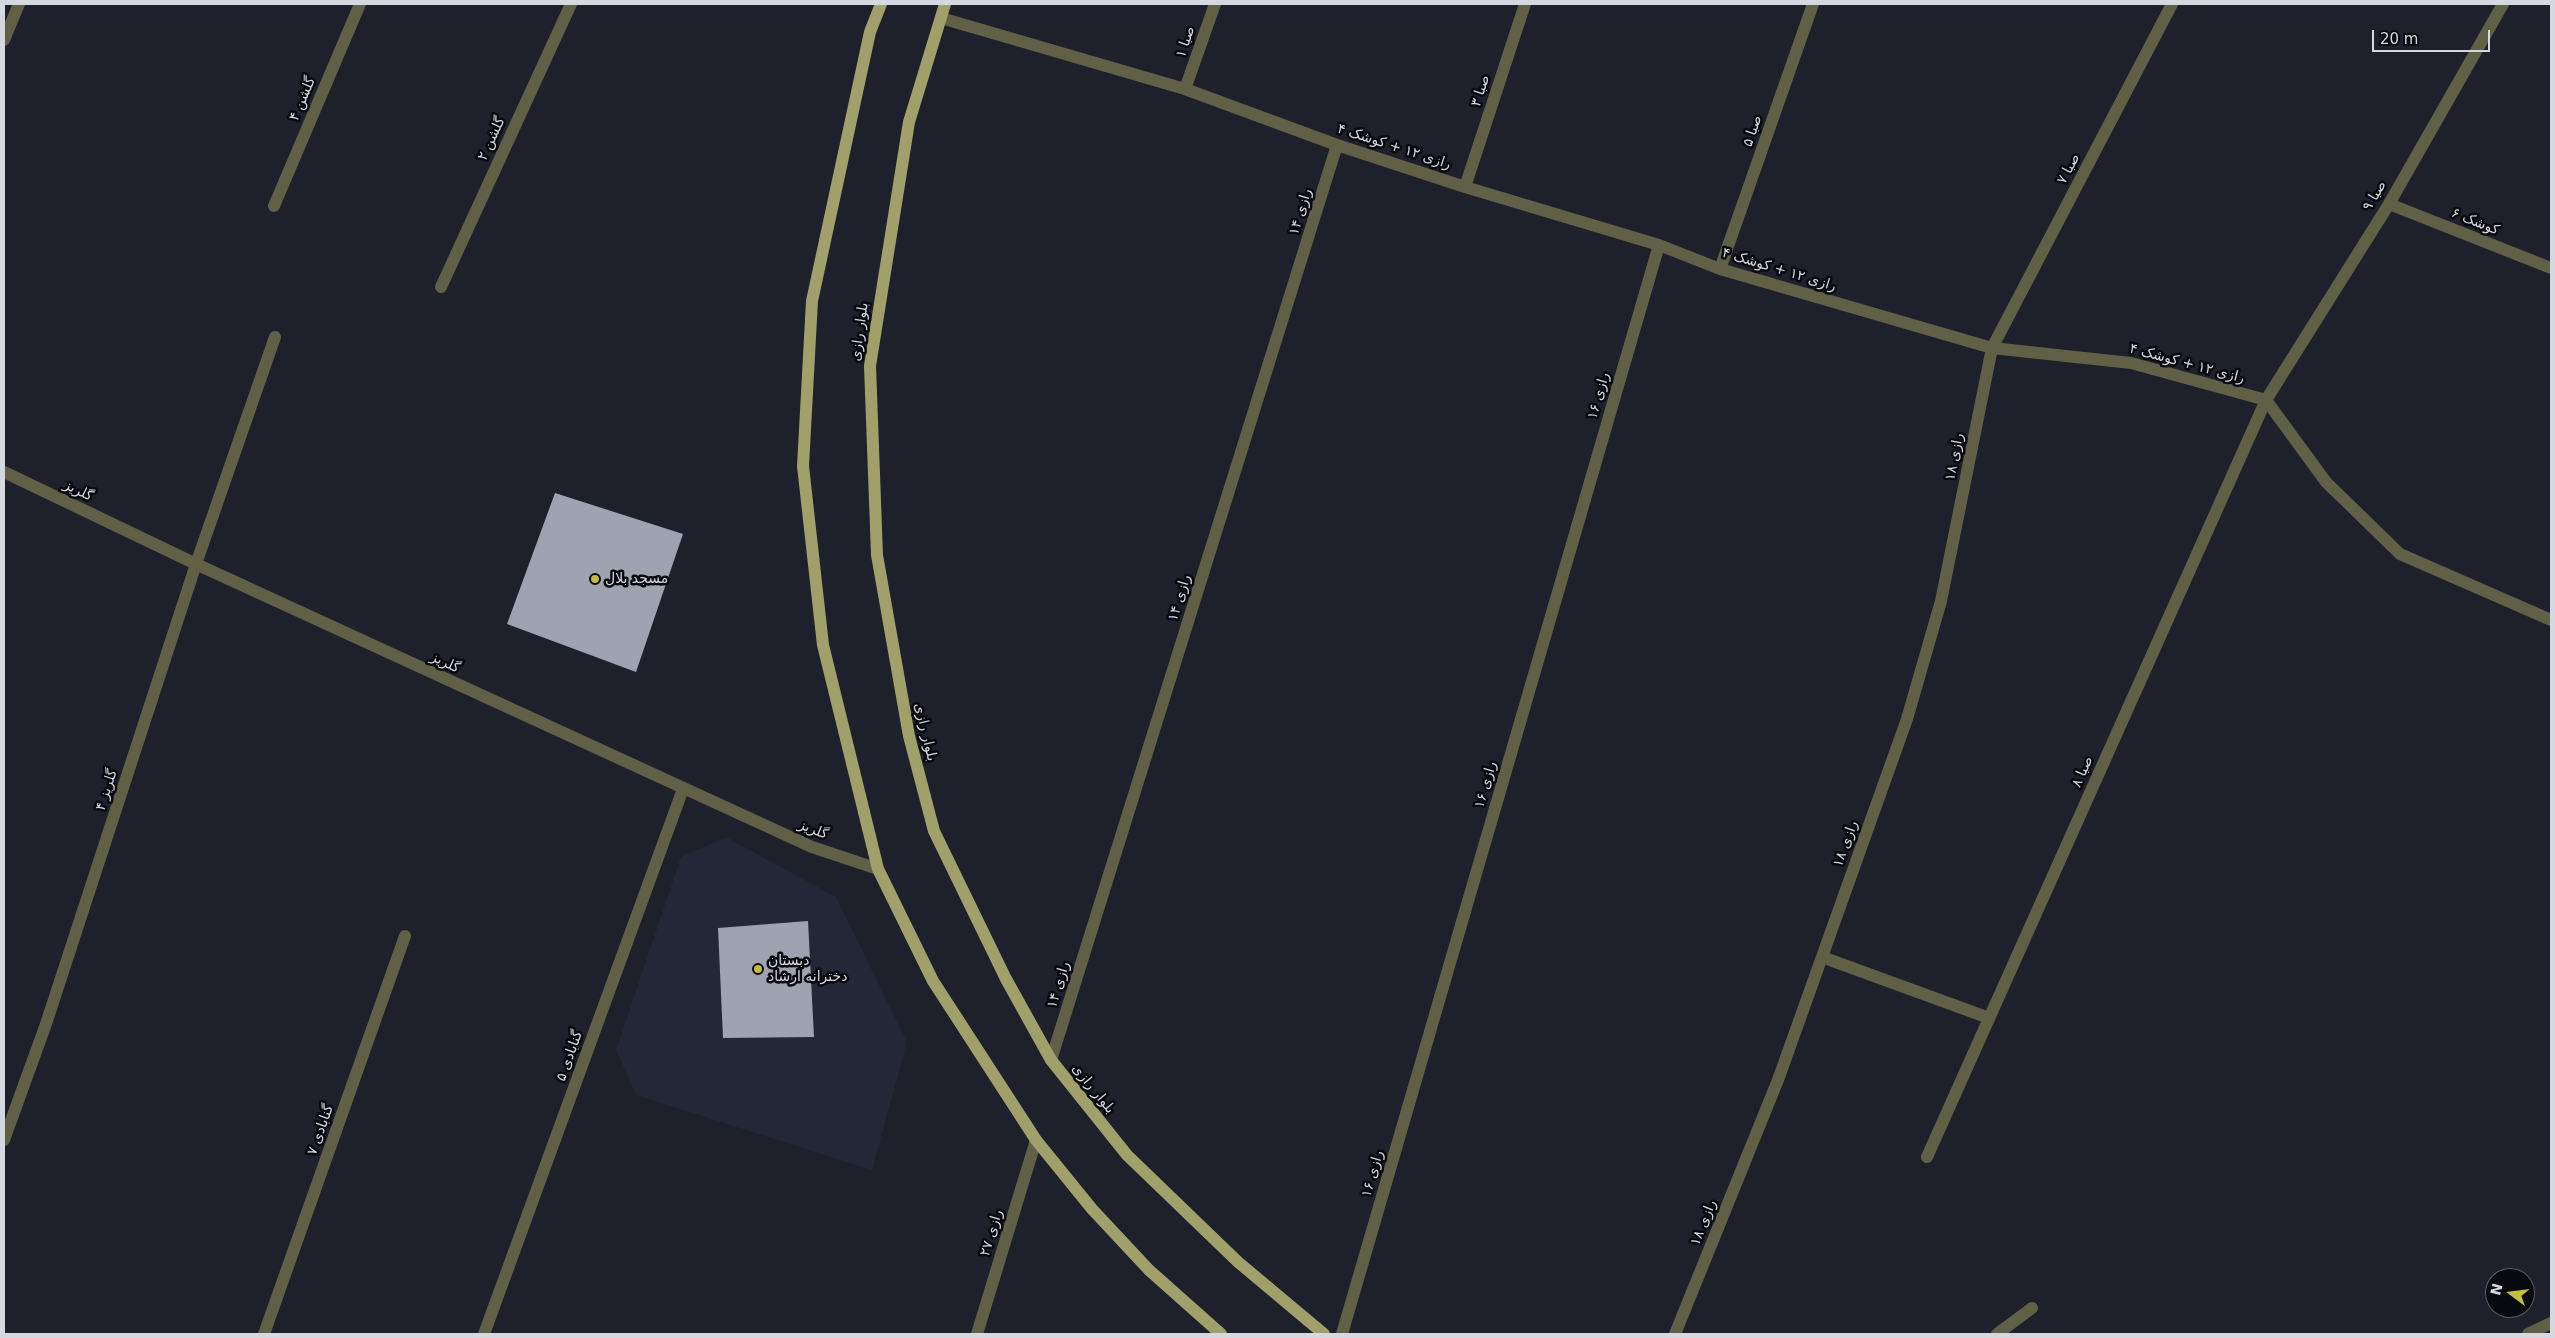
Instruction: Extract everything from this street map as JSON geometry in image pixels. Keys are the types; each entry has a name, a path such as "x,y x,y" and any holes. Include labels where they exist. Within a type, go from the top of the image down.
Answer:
{"main road":[{"path":"881,4 870,32 812,301 803,466 823,645 878,869 933,981 1036,1140 1092,1209 1149,1270 1221,1334"},
{"name":"بلوار رازی","path":"945,4 909,122 870,366 877,555 908,736 934,831 1006,979 1051,1060 1127,1155 1238,1262 1324,1334"}],"street":[{"path":"4,40 19,4"},
{"name":"گلشن ۴","path":"274,206 360,4"},
{"name":"گلشن ۲","path":"441,286 571,4"},
{"name":"صبا ۱","path":"1185,89 1215,4"},
{"name":"صبا ۳","path":"1465,187 1525,4"},
{"name":"صبا ۵","path":"1720,269 1813,4"},
{"name":"صبا ۷","path":"1992,348 2172,4"},
{"name":"صبا ۹","path":"2266,400 2389,204 2503,4"},
{"name":"رازی ۱۲ + کوشک ۴","path":"941,18 1185,89 1337,145 1465,187 1659,245 1720,269 1992,348 2131,363 2266,400"},
{"name":"رازی ۱۴","path":"1051,1060 1337,145"},
{"name":"کوشک ۶","path":"2389,204 2551,268"},
{"name":"رازی ۱۶","path":"1342,1334 1659,245"},
{"name":"گلریز ۴","path":"4,1140 46,1024 196,564 275,337"},
{"name":"رازی ۱۸","path":"1675,1334 1778,1080 1907,719 1941,601 1992,348"},
{"path":"2266,400 2326,482 2400,554 2551,620"},
{"name":"صبا ۸","path":"1927,1156 2266,400"},
{"name":"گلریز","path":"4,472 196,564 683,789 812,847 878,869"},
{"name":"گنابادی ۵","path":"484,1334 683,789"},
{"name":"گنابادی ۷","path":"264,1334 405,936"},
{"path":"1822,957 1989,1018"},
{"name":"رازی ۲۷","path":"977,1334 1036,1140"},
{"path":"1997,1334 2032,1308"},
{"path":"2528,1334 2551,1323"}],"shaded area":[{"name":"دبستان دخترانه ارشاد","path":"726,837 836,897 907,1042 872,1170 636,1095 616,1050 681,857"}],"building":[{"name":"مسجد بلال","path":"555,493 683,534 636,672 507,624"},
{"path":"808,921 814,1037 723,1038 718,928"}],"place":[{"name":"مسجد بلال","path":"595,579"},
{"name":"دبستان دخترانه ارشاد","path":"758,969"}]}
